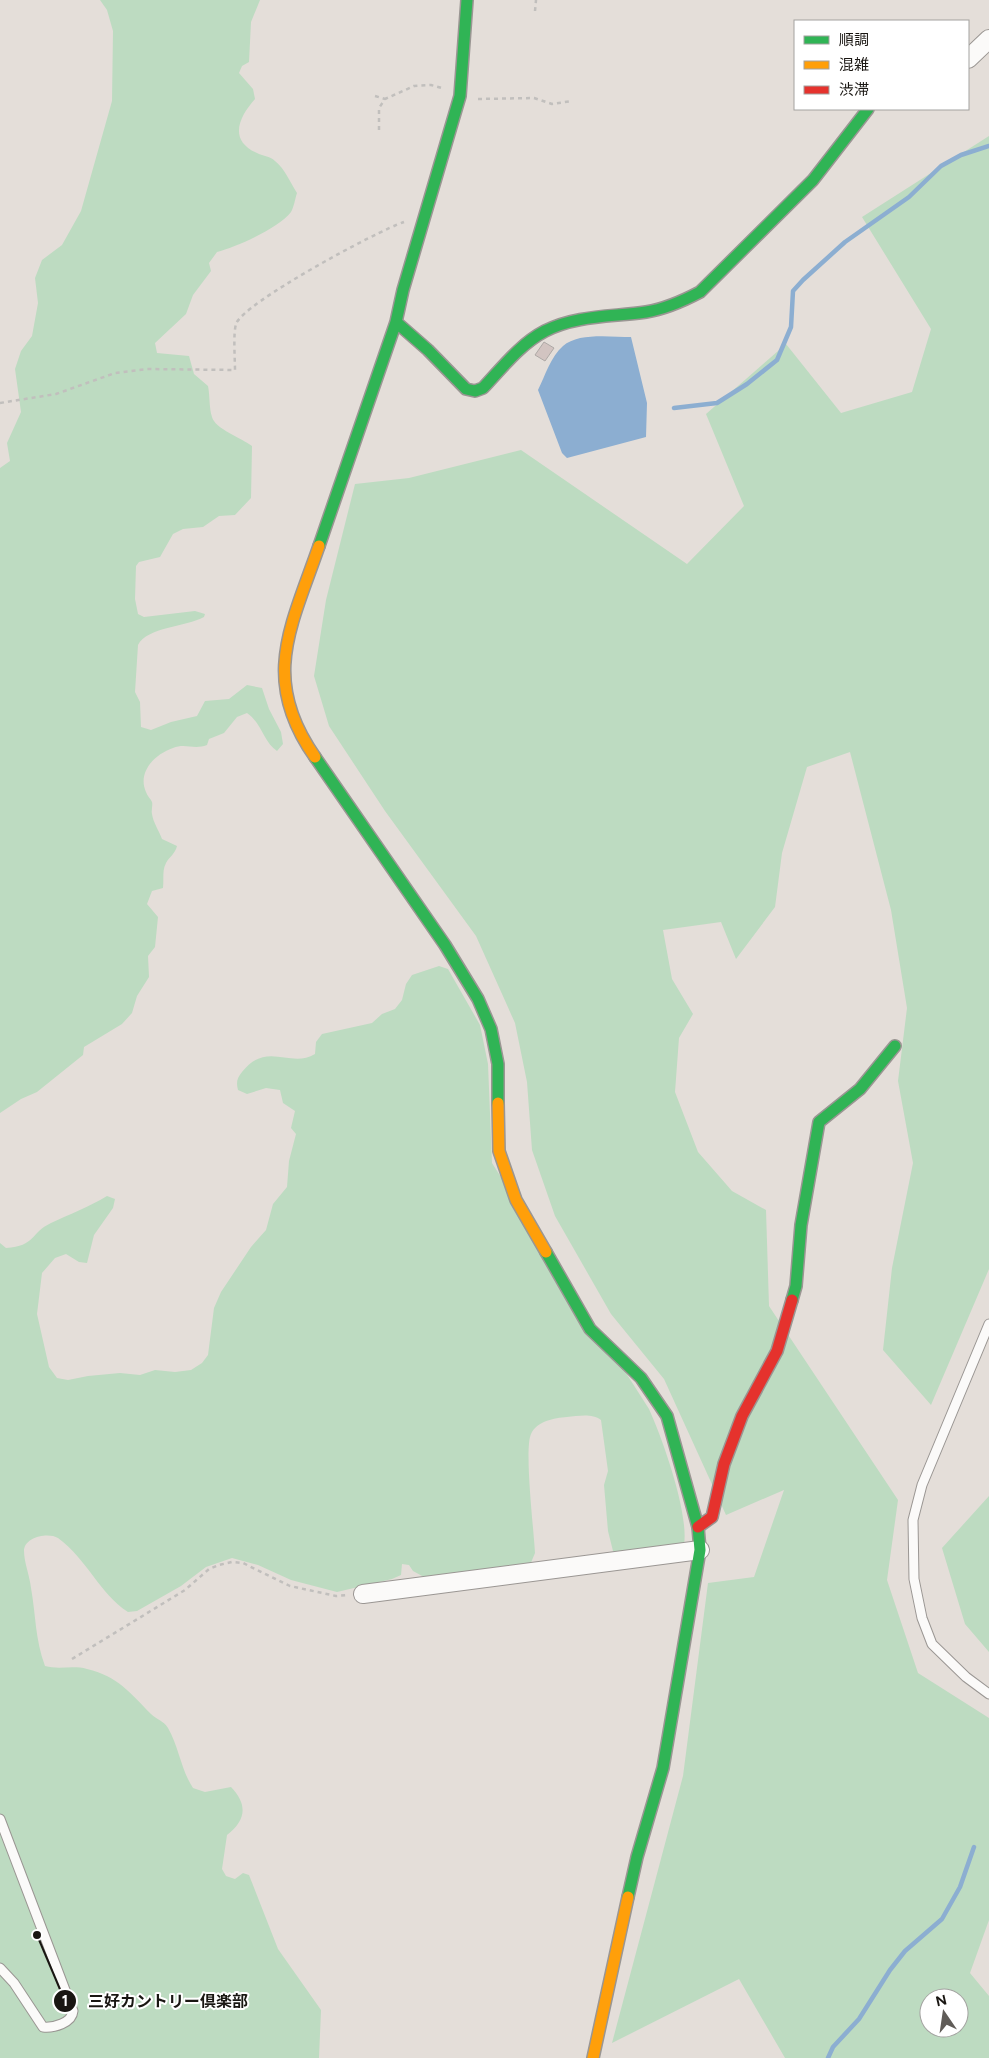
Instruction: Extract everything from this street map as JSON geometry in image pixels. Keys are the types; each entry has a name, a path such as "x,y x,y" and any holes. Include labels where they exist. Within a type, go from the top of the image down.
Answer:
{"street":[{"path":"467,0 460,96 422,223 396,322 286,640 282,677 287,709 300,736 330,782 445,945 478,999 492,1029 498,1064 499,1151 516,1200 590,1329 641,1378 667,1416 698,1527 700,1550 663,1768 637,1857 593,2058"},
{"path":"969,58 989,39"},
{"path":"396,322 428,350 466,389 475,391 483,388 527,343 565,322 582,318 646,312 684,301 700,292 813,180 867,110"},
{"path":"698,1527 712,1517 724,1464 739,1423 777,1351 796,1286 801,1225 819,1122 860,1089 895,1046"},
{"path":"363,1594 700,1550"}],"lane":[{"path":"989,1324 922,1485 913,1520 914,1579 922,1618 932,1644 966,1677 989,1694"},
{"path":"0,1819 73,2011 72,2017 50,2028 43,2027 14,1983 0,1968"}],"path":[{"path":"535,11 536,0"},
{"path":"375,96 385,99"},
{"path":"0,403 56,394 115,373 146,369 234,370 236,324 251,307 337,254 388,228 406,221 422,223"},
{"path":"72,1659 184,1590 218,1564 242,1563 290,1586 336,1596 363,1594"}],"green space":[{"path":"100,0 260,0 251,22 249,62 242,66 239,73 253,89 255,99 244,113 239,128 239,135 242,142 248,148 273,159 279,164 297,193 294,205 291,212 277,224 246,241 217,252 209,263 211,271 193,295 186,314 155,343 157,353 189,356 194,374 208,386 210,410 214,421 223,429 252,446 251,498 235,515 219,516 203,527 183,529 173,534 160,557 139,562 136,566 135,599 138,614 144,617 195,611 205,614 204,617 158,631 143,639 138,645 135,692 140,702 141,727 151,730 171,722 197,716 205,701 229,699 247,685 262,688 269,709 281,732 283,744 277,751 247,713 237,717 224,733 209,739 207,745 173,748 154,759 149,765 144,778 144,785 152,802 154,820 162,839 177,846 165,866 163,888 152,891 147,904 158,917 155,947 148,956 149,977 137,996 132,1013 122,1024 84,1047 83,1055 37,1092 21,1099 0,1113 0,468 10,461 7,443 21,412 15,369 21,351 32,336 38,303 35,278 42,260 62,245 81,211 112,101 113,31 107,10"},
{"path":"989,136 989,1269 931,1405 883,1350 892,1268 913,1163 898,1081 907,1008 891,910 850,752 807,767 782,853 775,907 736,959 721,922 663,930 672,979 693,1014 679,1038 675,1092 698,1152 732,1191 766,1210 769,1306 898,1500 887,1580 918,1673 989,1718 989,1920 970,1973 989,1996 989,2058 785,2058 739,1979 612,2043 683,1776 708,1583 754,1577 784,1490 726,1515 664,1379 611,1314 555,1216 532,1150 527,1082 515,1023 476,936 385,811 329,726 314,676 326,600 355,484 409,478 521,450 687,564 744,506 706,414 786,344 841,413 912,392 931,329 862,217"},
{"path":"439,966 448,969 480,1025 488,1064 492,1163 649,1409 668,1457 679,1496 685,1531 684,1545 619,1557 613,1551 608,1531 604,1485 608,1471 601,1420 593,1416 551,1419 537,1426 531,1434 529,1443 529,1473 535,1553 530,1565 424,1577 413,1571 409,1565 402,1564 401,1575 392,1579 337,1592 291,1580 258,1565 232,1558 206,1567 181,1586 137,1611 128,1612 109,1596 77,1555 58,1538 43,1536 28,1542 25,1546 24,1555 37,1637 45,1666 87,1669 116,1681 130,1692 153,1716 166,1725 172,1735 193,1788 205,1792 231,1787 240,1800 242,1806 241,1818 227,1835 222,1869 226,1876 235,1879 243,1873 249,1875 278,1949 321,2010 319,2058 0,2058 0,1243 6,1248 23,1245 51,1223 107,1196 115,1199 113,1208 94,1235 87,1263 79,1262 66,1254 55,1258 42,1273 37,1314 49,1367 57,1378 68,1380 120,1373 140,1375 155,1370 175,1372 191,1370 202,1363 208,1355 214,1308 221,1292 251,1247 266,1230 273,1204 287,1187 289,1161 296,1134 291,1128 295,1111 283,1103 280,1090 266,1088 247,1094 238,1090 237,1082 239,1076 251,1063 260,1058 269,1056 306,1058 315,1054 316,1042 322,1034 372,1023 382,1014 395,1009 402,1000 406,984 412,975"},
{"path":"989,1496 989,1652 965,1624 942,1548"}],"water":[{"path":"596,336 631,337 647,403 646,437 567,458 562,453 538,390 552,361 563,346 577,339"}],"building":[{"path":"544,342 554,348 545,361 535,355"}],"waterway":[{"path":"674,408 717,403 747,384 777,360 791,327 793,291 803,280 845,242 909,197 941,166 961,155 989,146"},
{"path":"828,2058 833,2047 859,2019 890,1970 905,1951 942,1919 960,1887 974,1847"}],"traffic: fast":[{"path":"319,546 396,322 403,290 460,96 467,0"},
{"path":"396,322 428,350 466,389 475,391 483,388 527,343 545,331 582,319 633,314 667,307 700,292 813,180 867,110"},
{"path":"315,757 445,945 478,999 491,1029 498,1064 498,1103"},
{"path":"792,1300 796,1286 801,1225 819,1122 860,1089 895,1046"},
{"path":"546,1252 590,1329 641,1378 667,1416 698,1527 700,1550 663,1768 637,1857 628,1897"}],"traffic: slow":[{"path":"315,757 298,729 288,703 285,677 286,653 291,628 319,546"},
{"path":"498,1103 499,1151 516,1200 546,1252"},
{"path":"593,2058 628,1897"}],"traffic: jam":[{"path":"698,1527 712,1517 724,1464 742,1416 777,1351 792,1300"}],"place":[{"name":"三好カントリー倶楽部","path":"37,1935"}]}
